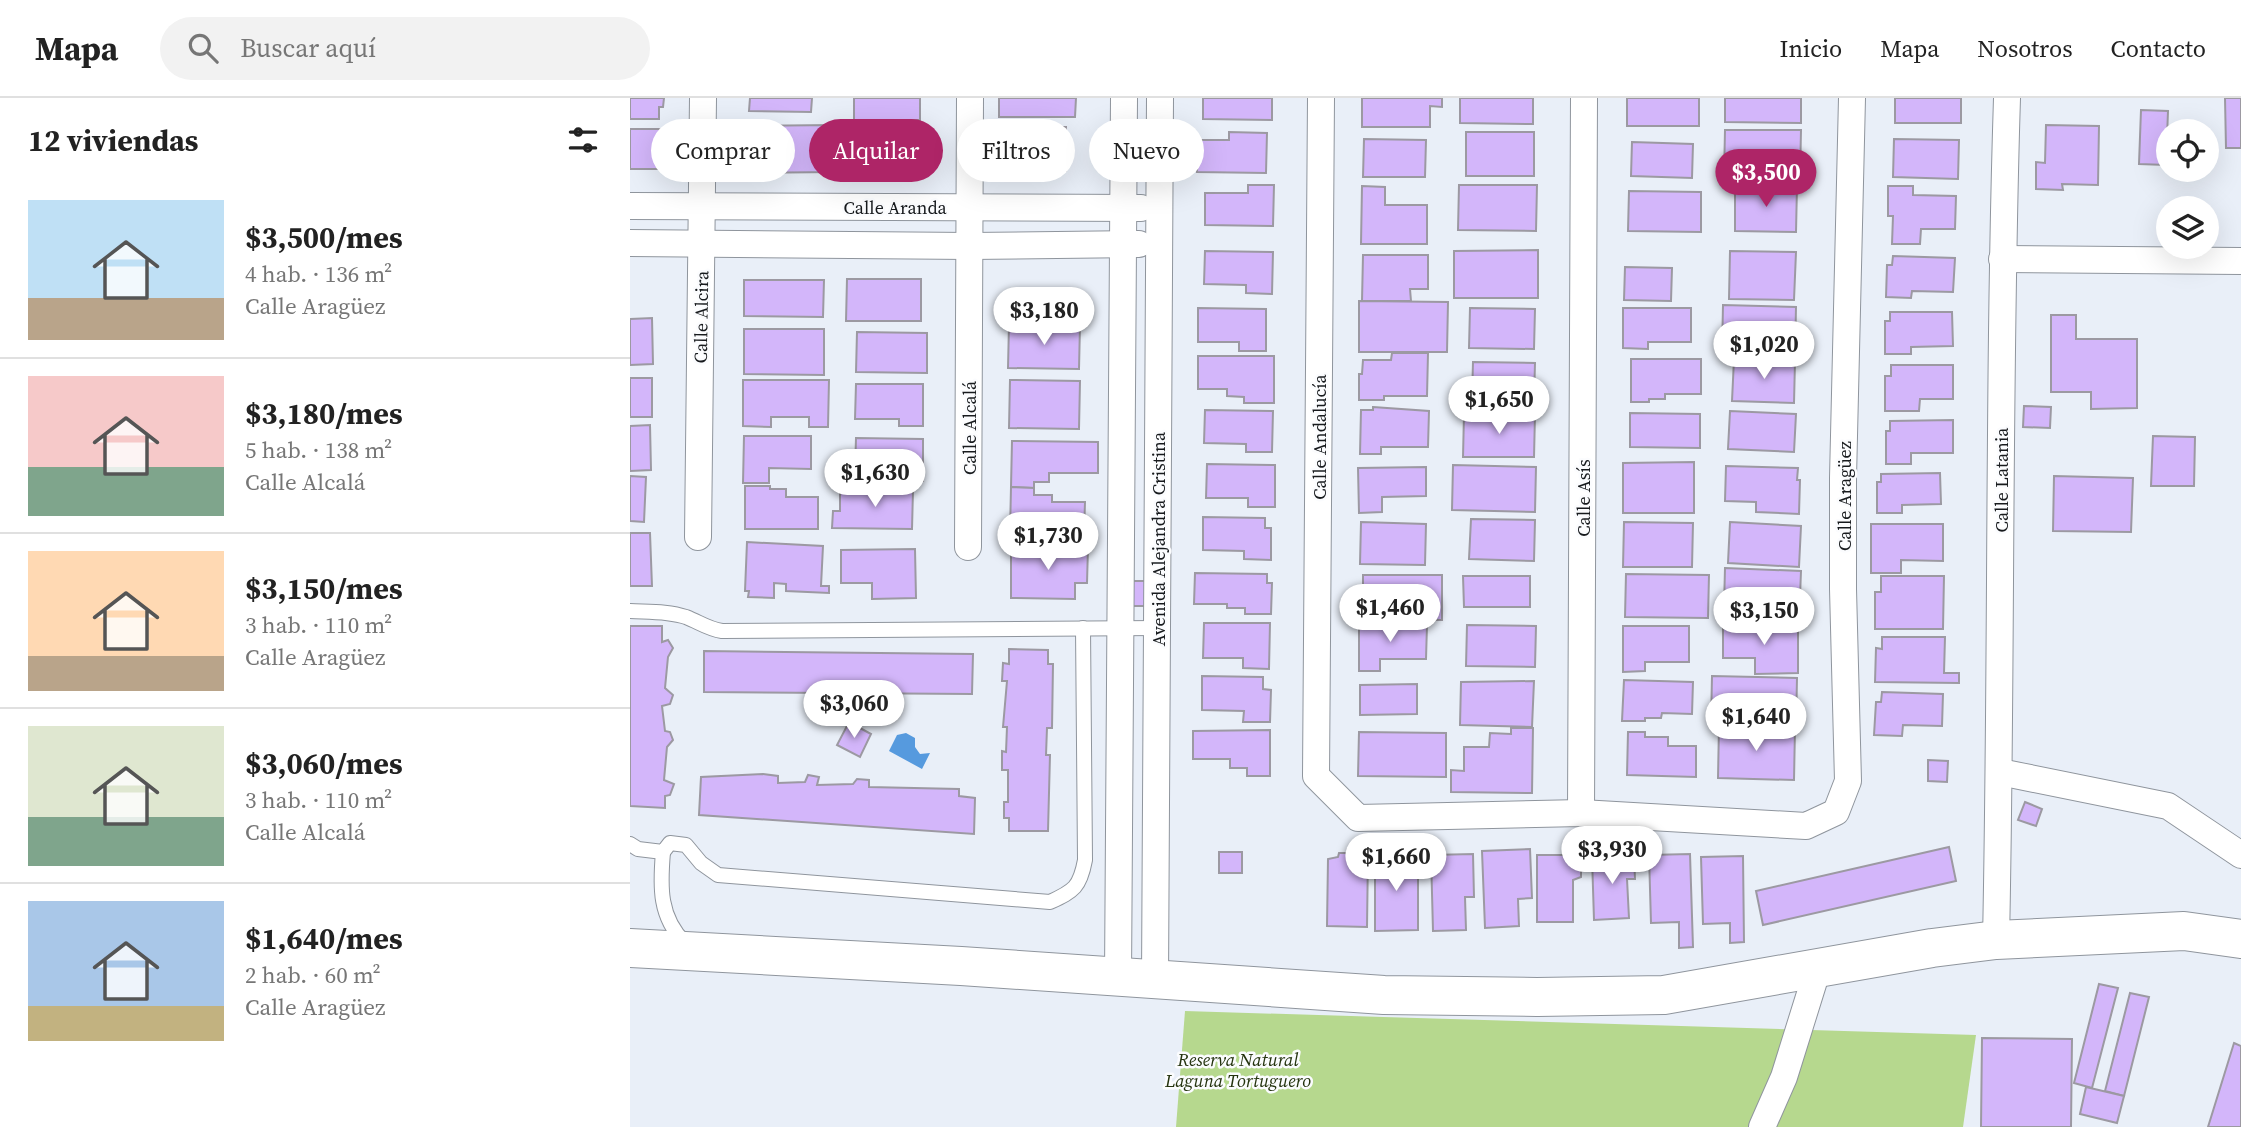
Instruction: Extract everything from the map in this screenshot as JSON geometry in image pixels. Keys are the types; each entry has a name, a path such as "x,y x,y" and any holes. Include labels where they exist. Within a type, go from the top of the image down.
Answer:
{"street":[{"name":"Calle Alcira","path":"698,537 703,98"},
{"name":"Calle Alcalá","path":"968,547 970,98"},
{"name":"Avenida Alejandra Cristina","path":"1124,98 1120,628 1136,978"},
{"name":"Avenida Alejandra Cristina","path":"1136,978 1158,628 1160,98"},
{"name":"Calle Andalucía","path":"1316,775 1321,98"},
{"name":"Calle Asís","path":"1581,813 1584,98"},
{"name":"Calle Aragüez","path":"1316,775 1357,818 1581,813 1806,826 1836,812 1848,781 1843,478 1852,98"},
{"name":"Calle Latania","path":"1996,940 2000,772 2002,259 2007,98"},
{"name":"Calle Aranda","path":"630,206 1160,209"},
{"path":"630,243 970,246 1160,244"},
{"path":"2002,259 2241,261"},
{"path":"2000,772 2168,806 2241,855"},
{"path":"630,948 1384,995 1537,998 1664,995 1996,940 2183,931 2241,939"},
{"path":"1762,1127 1784,1077 1818,968"}],"lane":[{"path":"630,611 667,612 722,631 1158,628"},
{"path":"693,951 673,931 663,905 663,852 670,843 686,845 701,863 718,874 1050,902 1072,892 1082,878 1085,860 1083,628"},
{"path":"630,844 638,849 663,852"}],"green space":[{"name":"Reserva Natural Laguna Tortuguero","path":"1185,1011 1976,1035 1963,1127 1176,1127"}],"water":[{"path":"906,733 915,738 915,747 920,754 930,753 922,769 889,751 897,735"}],"building":[{"path":"630,98 664,98 663,107 659,107 659,119 630,119"},
{"path":"750,98 812,98 811,112 749,111"},
{"path":"854,98 920,98 920,119 854,119"},
{"path":"999,98 1076,98 1075,117 999,117"},
{"path":"1203,98 1272,98 1272,120 1203,119"},
{"path":"1362,98 1442,98 1442,107 1430,106 1430,127 1362,127"},
{"path":"1460,98 1533,98 1533,124 1460,123"},
{"path":"1627,98 1699,98 1699,126 1627,126"},
{"path":"1725,98 1801,98 1801,123 1725,122"},
{"path":"1895,98 1961,98 1961,123 1895,123"},
{"path":"2225,98 2241,98 2241,148 2226,148"},
{"path":"2141,110 2168,111 2168,119 2156,119 2156,165 2139,164"},
{"path":"795,125 809,125 809,172 795,172"},
{"path":"2046,125 2099,126 2098,185 2062,184 2063,190 2036,189 2036,162 2045,163"},
{"path":"630,129 651,129 651,169 630,169"},
{"path":"1725,130 1801,130 1800,177 1724,177"},
{"path":"1229,132 1267,133 1266,173 1204,172 1204,140 1229,140"},
{"path":"1466,132 1534,132 1534,176 1466,176"},
{"path":"1364,139 1426,140 1425,177 1363,177"},
{"path":"1894,139 1959,140 1958,179 1893,177"},
{"path":"1632,142 1693,144 1692,178 1631,176"},
{"path":"1248,185 1274,185 1273,226 1205,225 1205,193 1248,193"},
{"path":"1459,185 1537,185 1536,231 1458,230"},
{"path":"1362,186 1385,187 1385,205 1427,205 1427,244 1361,244"},
{"path":"1735,186 1797,186 1796,232 1735,231"},
{"path":"1888,186 1913,186 1913,195 1956,196 1955,229 1921,229 1920,244 1892,244 1893,216 1888,216"},
{"path":"1629,191 1701,192 1701,232 1628,231"},
{"path":"1538,250 1538,298 1454,298 1454,251"},
{"path":"1205,251 1273,252 1272,294 1246,293 1246,285 1204,284"},
{"path":"1730,251 1796,252 1794,300 1729,299"},
{"path":"1363,255 1428,255 1428,289 1410,289 1411,301 1362,301"},
{"path":"1893,256 1955,258 1953,292 1912,291 1911,298 1886,297 1887,265 1892,265"},
{"path":"1625,267 1672,268 1671,301 1624,300"},
{"path":"847,279 921,279 921,321 846,321"},
{"path":"744,280 824,280 823,317 744,316"},
{"path":"1359,301 1448,302 1447,352 1359,352"},
{"path":"1723,305 1796,307 1795,355 1722,353"},
{"path":"1198,308 1266,309 1266,351 1239,351 1239,342 1198,342"},
{"path":"1470,308 1535,309 1534,349 1469,348"},
{"path":"1623,308 1691,308 1691,342 1648,342 1648,349 1623,348"},
{"path":"1890,312 1952,312 1953,346 1911,347 1911,354 1885,354 1885,321 1890,321"},
{"path":"2051,315 2076,315 2076,339 2137,339 2137,408 2091,409 2091,392 2051,392"},
{"path":"652,318 653,364 630,365 630,319"},
{"path":"1009,324 1080,325 1079,369 1008,368"},
{"path":"744,329 824,329 824,375 744,374"},
{"path":"857,332 927,333 927,373 856,372"},
{"path":"1392,353 1428,353 1427,396 1384,396 1384,400 1359,400 1359,374 1362,374 1363,360 1391,360"},
{"path":"1198,356 1274,356 1274,403 1244,403 1244,397 1227,396 1227,389 1198,389"},
{"path":"1631,359 1701,359 1701,394 1665,394 1665,399 1631,402"},
{"path":"1734,359 1795,361 1794,403 1732,401"},
{"path":"1473,362 1535,363 1534,399 1472,398"},
{"path":"1891,365 1953,365 1953,399 1920,399 1919,411 1885,411 1885,376 1891,376"},
{"path":"630,378 652,378 652,417 630,417"},
{"path":"743,380 829,380 828,427 809,427 809,417 771,417 771,427 743,426"},
{"path":"1010,380 1080,381 1079,429 1009,428"},
{"path":"856,384 923,384 923,426 899,426 899,419 855,419"},
{"path":"2024,406 2051,407 2050,428 2023,427"},
{"path":"1373,407 1429,411 1428,447 1381,447 1381,454 1360,454 1361,410 1373,410"},
{"path":"1205,410 1273,411 1272,452 1246,452 1246,444 1204,443"},
{"path":"1730,411 1796,414 1794,452 1728,449"},
{"path":"1630,413 1700,414 1700,448 1630,447"},
{"path":"1464,414 1535,414 1534,457 1463,457"},
{"path":"1953,420 1953,453 1911,453 1911,464 1886,464 1886,431 1890,431 1890,421"},
{"path":"650,425 651,470 630,471 630,426"},
{"path":"744,436 811,436 811,469 769,468 769,483 743,483"},
{"path":"2153,436 2195,437 2194,486 2151,486"},
{"path":"856,438 923,439 923,481 899,481 900,473 855,472"},
{"path":"1012,441 1098,442 1098,473 1049,473 1049,482 1034,482 1034,488 1011,487"},
{"path":"1694,462 1694,513 1623,513 1623,463"},
{"path":"1207,464 1275,465 1275,507 1248,507 1248,498 1206,498"},
{"path":"1453,465 1536,467 1535,512 1452,510"},
{"path":"1726,466 1798,468 1799,514 1756,512 1756,502 1725,501"},
{"path":"1426,467 1426,496 1382,497 1382,512 1359,513 1358,468"},
{"path":"1940,473 1941,504 1902,505 1902,513 1877,513 1877,482 1881,482 1881,474"},
{"path":"630,476 646,477 644,522 630,521"},
{"path":"2054,476 2133,478 2131,532 2053,531"},
{"path":"745,486 786,489 786,497 818,497 818,529 745,529"},
{"path":"1011,487 1034,488 1034,495 1052,495 1052,502 1085,502 1084,534 1010,533"},
{"path":"840,489 913,490 912,529 832,528 833,511 840,511"},
{"path":"1203,517 1265,518 1265,528 1271,528 1271,560 1244,559 1244,551 1203,550"},
{"path":"1471,519 1535,520 1534,561 1469,559"},
{"path":"1361,522 1426,524 1425,565 1360,564"},
{"path":"1624,522 1693,523 1692,567 1623,567"},
{"path":"1730,522 1801,526 1799,567 1728,563"},
{"path":"1871,524 1943,524 1943,561 1901,560 1901,573 1871,573"},
{"path":"630,533 650,533 652,586 630,586"},
{"path":"747,542 823,546 821,586 829,586 829,593 786,591 786,584 774,583 774,598 748,597 749,591 745,591"},
{"path":"1011,546 1088,547 1087,583 1075,583 1075,599 1011,598"},
{"path":"915,549 916,598 872,599 872,583 841,583 841,550"},
{"path":"1725,568 1801,571 1799,622 1776,621 1776,609 1724,607"},
{"path":"1195,573 1267,574 1267,583 1272,583 1271,614 1245,614 1245,608 1227,608 1227,604 1194,604"},
{"path":"1626,574 1709,575 1708,618 1625,617"},
{"path":"1363,575 1442,575 1442,620 1363,619"},
{"path":"1463,576 1530,576 1530,607 1464,607"},
{"path":"1881,576 1944,576 1943,629 1875,629 1875,592 1881,592"},
{"path":"1123,581 1155,581 1155,606 1123,606"},
{"path":"1204,623 1270,623 1269,669 1243,668 1243,658 1203,658"},
{"path":"1359,625 1427,625 1426,659 1380,659 1380,671 1359,671"},
{"path":"1467,625 1536,626 1535,667 1466,666"},
{"path":"1723,625 1798,625 1798,673 1755,674 1755,658 1723,658"},
{"path":"630,626 662,626 662,642 668,640 673,648 668,657 665,688 673,695 670,704 662,706 665,731 670,732 673,740 667,747 664,780 674,784 670,795 665,796 665,808 630,806"},
{"path":"1623,626 1689,626 1689,662 1645,662 1645,671 1623,672"},
{"path":"1882,637 1945,637 1944,673 1959,673 1959,683 1875,682 1876,648 1882,649"},
{"path":"1009,649 1048,650 1048,664 1053,664 1052,728 1047,728 1046,755 1050,755 1048,831 1009,831 1009,818 1004,818 1004,802 1008,802 1008,770 1002,770 1002,751 1006,752 1007,727 1003,727 1007,681 1002,681 1003,663 1009,664"},
{"path":"704,651 973,654 972,694 704,692"},
{"path":"1202,676 1263,677 1263,689 1271,690 1270,722 1243,722 1244,711 1202,710"},
{"path":"1712,676 1797,678 1796,727 1711,725"},
{"path":"1624,680 1693,682 1692,714 1662,713 1661,718 1622,721"},
{"path":"1534,681 1532,727 1460,725 1461,682"},
{"path":"1417,684 1417,714 1360,715 1360,685"},
{"path":"1882,692 1943,694 1942,726 1903,725 1902,736 1874,735 1876,702 1881,702"},
{"path":"849,722 871,734 860,757 837,745"},
{"path":"1719,726 1795,728 1794,780 1718,778"},
{"path":"1511,728 1533,728 1532,793 1451,792 1451,770 1464,771 1464,747 1489,747 1490,733 1511,734"},
{"path":"1270,730 1270,776 1247,776 1247,768 1230,768 1230,759 1193,759 1193,731"},
{"path":"1359,732 1446,733 1446,777 1358,776"},
{"path":"1628,732 1645,732 1645,737 1668,737 1668,746 1696,746 1696,777 1627,775"},
{"path":"1928,760 1948,761 1947,782 1928,781"},
{"path":"763,774 778,776 778,783 805,782 808,775 819,777 817,785 853,784 857,779 869,780 869,787 959,789 959,796 975,798 974,834 699,815 701,777"},
{"path":"2025,802 2042,809 2036,826 2018,820"},
{"path":"1949,847 1956,881 1763,925 1756,891"},
{"path":"1530,849 1532,898 1518,899 1519,926 1485,928 1482,851"},
{"path":"1219,852 1242,852 1242,873 1219,873"},
{"path":"1339,853 1368,853 1367,927 1327,926 1328,859 1338,857"},
{"path":"1473,854 1474,897 1465,897 1466,930 1433,931 1431,855"},
{"path":"1690,854 1693,947 1679,948 1679,922 1651,923 1649,855"},
{"path":"1537,855 1581,855 1581,877 1573,880 1573,922 1537,922"},
{"path":"1634,855 1635,879 1627,879 1629,918 1594,920 1592,857"},
{"path":"1375,856 1418,856 1418,930 1375,931"},
{"path":"1743,856 1744,942 1730,943 1730,923 1703,924 1701,857"},
{"path":"2099,984 2118,988 2092,1088 2074,1083"},
{"path":"2130,993 2149,997 2124,1096 2105,1091"},
{"path":"1982,1038 2072,1039 2071,1127 1981,1127"},
{"path":"2234,1043 2241,1046 2241,1127 2208,1127"},
{"path":"2086,1087 2124,1096 2117,1123 2080,1114"}]}
